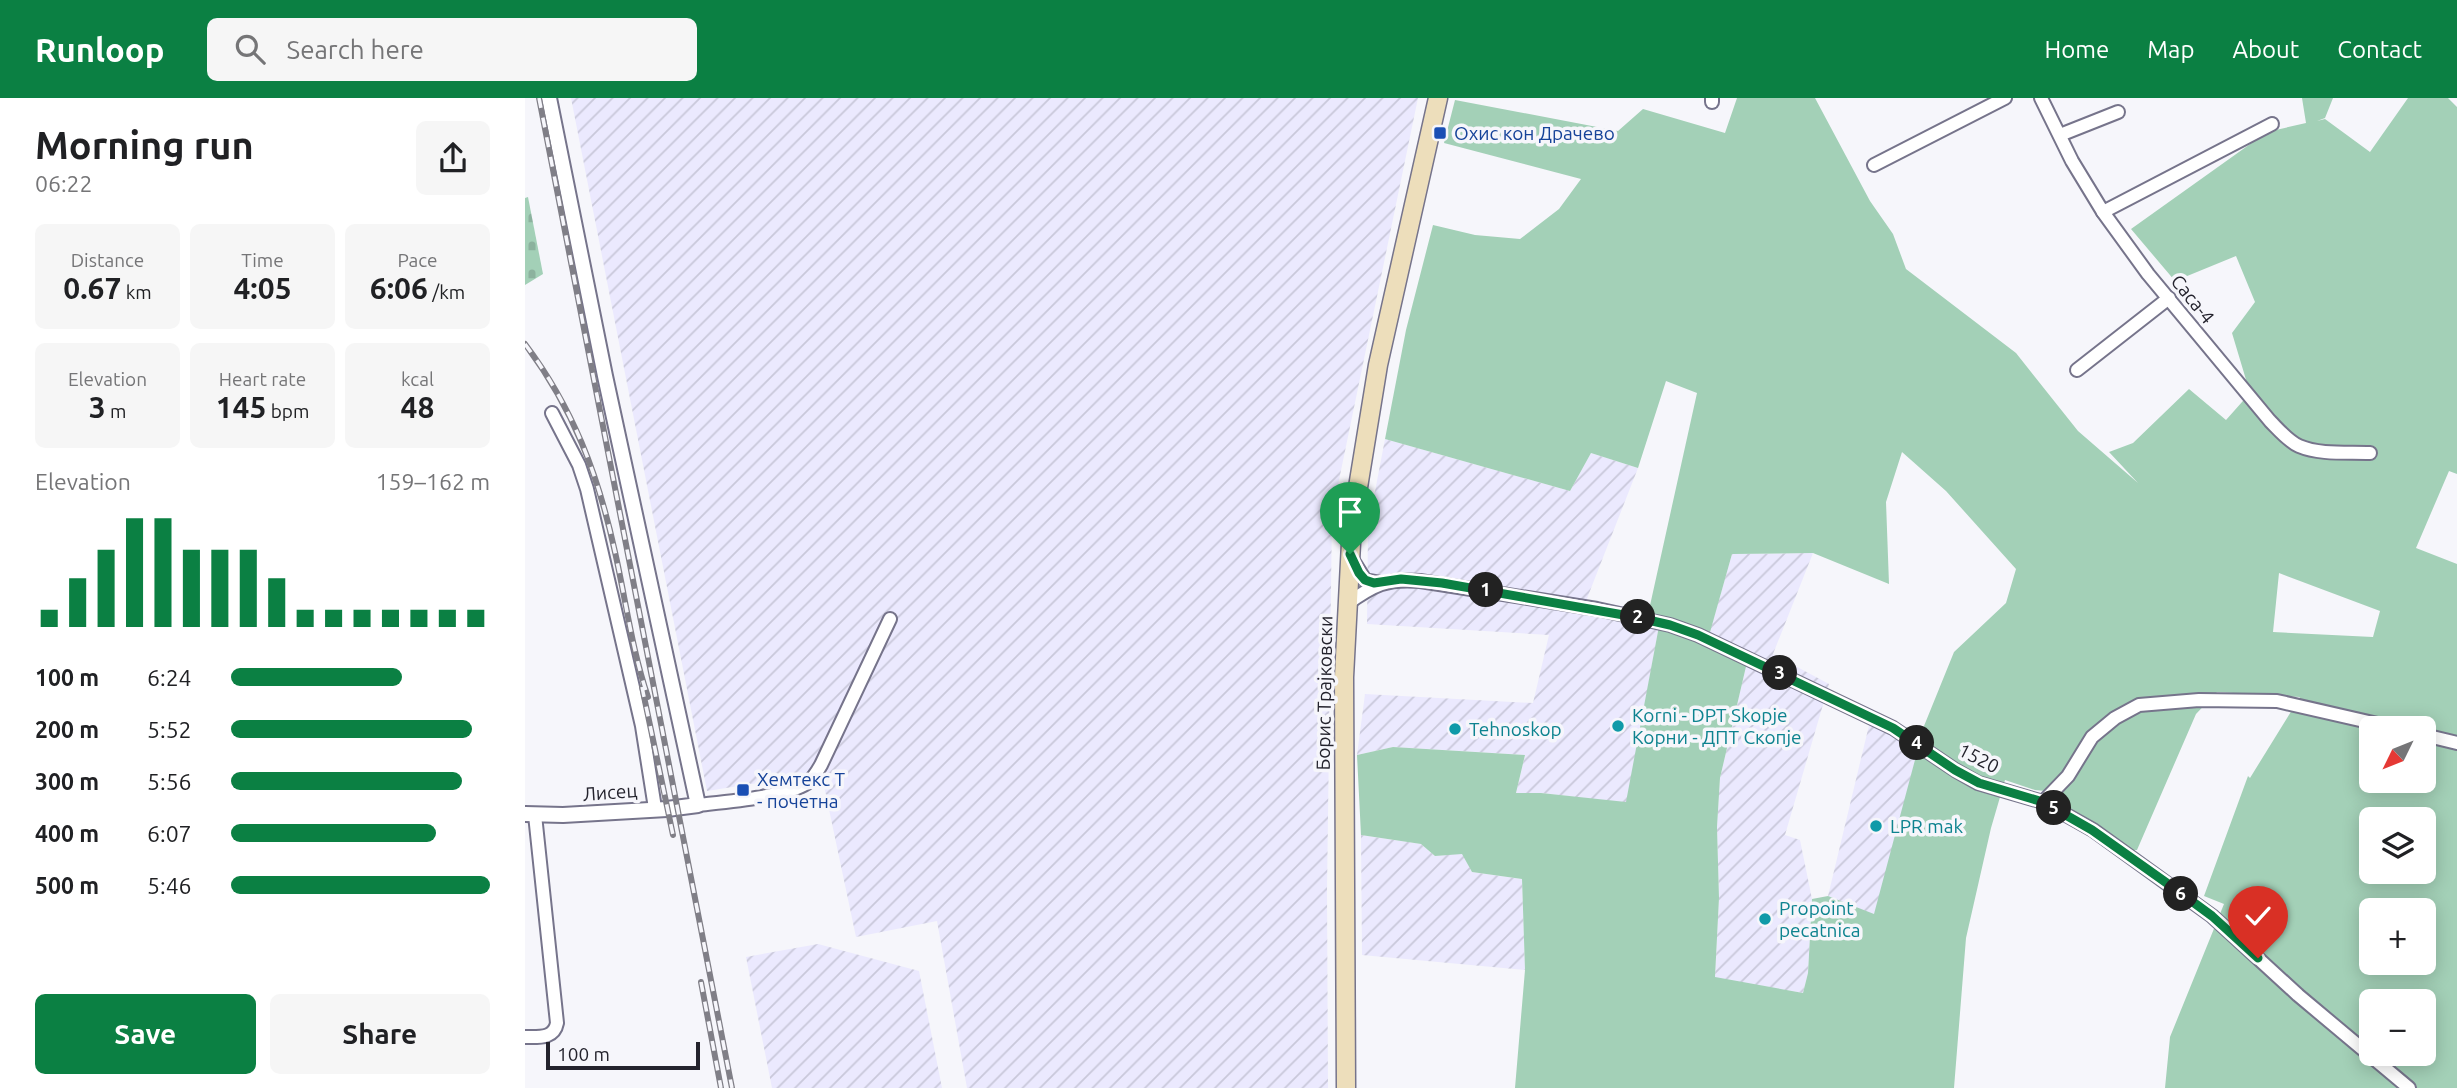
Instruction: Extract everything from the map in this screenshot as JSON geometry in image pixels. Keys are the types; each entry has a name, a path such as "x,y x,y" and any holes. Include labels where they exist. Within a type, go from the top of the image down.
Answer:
{"main road":[{"name":"Борис Трајковски","path":"1346,1088 1343,677 1350,554 1362,457 1378,365 1438,98"}],"street":[{"path":"549,98 605,376 698,805 784,791 800,787 811,780 821,765 890,619"},
{"path":"1874,165 2005,98"},
{"name":"Саса-4","path":"2041,98 2071,161 2102,212 2148,274 2288,439 2298,446 2312,450 2370,453"},
{"path":"2060,135 2118,112"},
{"path":"2102,212 2272,124"},
{"path":"2077,370 2169,298"},
{"path":"552,413 579,466 587,489 642,726 655,808"},
{"path":"1350,554 1365,580 1382,583"},
{"name":"1520","path":"1347,604 1382,583 1401,579 1442,583 1597,609 1670,625 1698,635 1893,728 1979,783 2043,802 2092,830 2212,916 2298,995 2409,1088"},
{"path":"2043,802 2068,776 2092,737 2115,718 2139,705 2199,700 2277,701 2359,720"},
{"path":"2436,738 2457,743"},
{"name":"Лисец","path":"530,815 667,809 698,805"},
{"path":"525,1037 544,1037 551,1034 556,1030 557,1023 530,815"}],"shaded area":[{"path":"571,98 1418,98 1332,514 1327,891 1328,1088 967,1088 937,921 856,937 823,781 789,778 707,791"},
{"path":"1385,439 1570,491 1591,453 1638,468 1586,601 1649,610 1659,626 1627,803 1541,793 1516,793 1525,755 1393,747 1357,755 1365,694 1533,703 1549,635 1367,624 1368,528"},
{"path":"1813,553 1773,654 1829,684 1785,835 1800,840 1812,899 1808,973 1803,993 1715,978 1720,778 1748,658 1706,645 1732,554"},
{"path":"1871,717 1922,734 1875,915 1828,896"},
{"path":"1361,835 1421,844 1435,856 1462,853 1472,872 1522,879 1525,970 1362,955"},
{"path":"818,944 919,971 942,1088 772,1088 746,957"}],"green space":[{"path":"1737,98 1815,98 1870,201 1893,234 1906,269 2016,353 2078,431 2138,483 2109,452 2133,443 2189,389 2226,420 2250,393 2232,333 2255,302 2236,256 2175,281 2131,229 2267,132 2306,123 2302,98 2333,98 2325,118 2317,121 2325,119 2370,152 2408,98 2448,98 2457,107 2457,474 2449,471 2416,548 2457,564 2457,1088 2165,1088 2170,1037 2224,904 2204,896 2248,776 2250,778 2300,697 2217,692 2196,714 2137,850 2116,851 2050,807 2045,791 2005,780 1966,938 1954,1088 1515,1088 1525,970 1522,879 1472,872 1462,854 1435,856 1421,844 1361,835 1357,755 1393,747 1525,755 1516,793 1626,802 1659,626 1649,610 1697,393 1666,381 1638,468 1591,453 1570,491 1385,439 1406,330 1433,225 1475,235 1520,239 1559,209 1581,179 1444,143 1455,100 1618,131 1643,109 1725,133","holes":["1902,452 1946,491 2016,569 2006,603 1954,652 1924,726 1874,914 1828,896 1812,899 1808,973 1803,993 1715,977 1720,778 1748,658 1707,643 1732,554 1813,553 1889,584 1886,502","2279,573 2380,611 2373,637 2273,632"]},
{"path":"528,197 543,274 525,285 525,198"}],"railway":[{"path":"539,98 732,1088"},
{"path":"525,344 570,417 592,469 608,523 633,643 648,697"},
{"path":"642,687 673,835"},
{"path":"701,982 721,1088"}],"place":[{"name":"Охис кон Драчево","path":"1440,133"},
{"name":"Korni - DPT Skopje Корни - ДПТ Скопје","path":"1618,726"},
{"name":"Tehnoskop","path":"1455,729"},
{"name":"Хемтекс Т - почетна","path":"743,790"},
{"name":"LPR mak","path":"1876,826"},
{"name":"Propoint pecatnica","path":"1765,919"}],"route":[{"path":"1350,554 1359,573 1365,580 1374,583 1401,579 1442,583 1597,609 1670,625 1698,635 1893,728 1979,783 2043,802 2092,830 2212,916 2258,958"}]}
